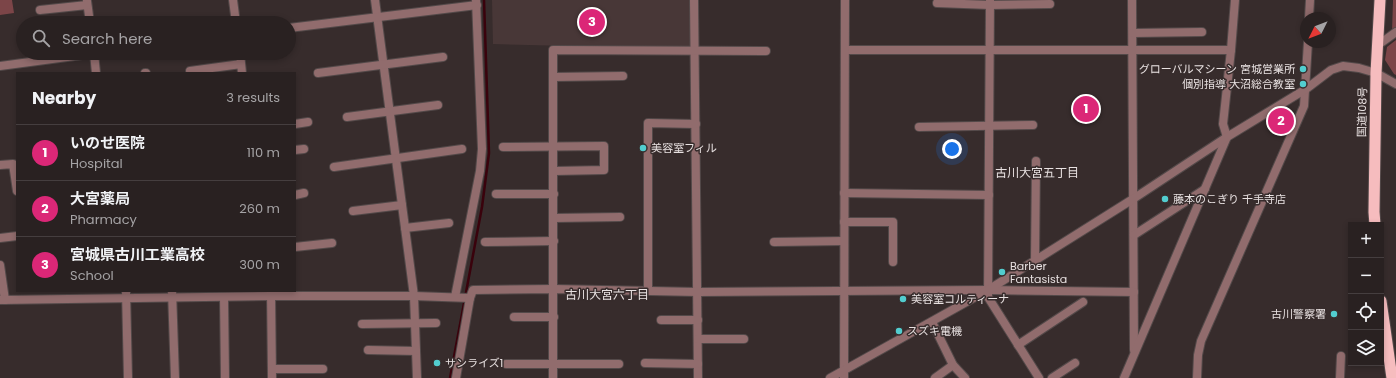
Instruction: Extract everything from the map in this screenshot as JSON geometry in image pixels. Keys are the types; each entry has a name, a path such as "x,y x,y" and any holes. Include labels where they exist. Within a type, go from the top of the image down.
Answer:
{"highway":[{"name":"国道108号","path":"1375,222 1376,73 1380,0"},
{"path":"1384,322 1392,378"}],"street":[{"path":"232,0 235,16"},
{"path":"375,0 414,296 416,378"},
{"path":"694,0 698,378"},
{"path":"844,374 845,0"},
{"path":"1132,0 1134,354"},
{"path":"1124,378 1227,137 1223,124 1235,0"},
{"path":"1309,12 1310,0"},
{"path":"40,10 87,2 89,16"},
{"path":"937,3 990,2 1050,4"},
{"path":"990,2 988,297 1039,378"},
{"path":"296,27 378,18 476,3 482,149 480,171 457,297"},
{"path":"1133,32 1202,32"},
{"path":"1378,45 1396,32"},
{"path":"1198,378 1198,355 1201,341 1304,106 1308,48"},
{"path":"553,378 553,50 695,52 766,51"},
{"path":"844,50 1231,50"},
{"path":"318,73 444,57"},
{"path":"0,66 44,60"},
{"path":"95,60 96,72"},
{"path":"241,60 242,72"},
{"path":"190,71 241,64"},
{"path":"830,378 844,374 988,290 1133,199 1227,137 1306,89 1331,70 1344,66 1359,68 1376,73 1396,84"},
{"path":"553,77 623,76"},
{"path":"347,117 438,105"},
{"path":"296,124 308,122"},
{"path":"648,291 648,123 696,124"},
{"path":"919,127 1033,125"},
{"path":"503,147 604,146 604,170 554,171"},
{"path":"334,167 462,149"},
{"path":"1035,261 1036,160"},
{"path":"0,165 13,164 16,184"},
{"path":"1134,234 1205,189"},
{"path":"844,193 989,195"},
{"path":"296,195 304,194"},
{"path":"496,194 554,194"},
{"path":"353,211 402,205"},
{"path":"554,218 620,217"},
{"path":"844,222 893,222 893,262"},
{"path":"405,228 449,223"},
{"path":"0,238 16,236"},
{"path":"485,242 554,241"},
{"path":"774,242 844,241"},
{"path":"296,247 332,243"},
{"path":"0,265 2,300 32,300 126,295 224,297 271,294 470,298"},
{"path":"456,378 470,298 473,290 554,289 698,292 844,292 988,290 1134,292"},
{"path":"31,292 32,300"},
{"path":"271,294 272,378"},
{"path":"126,295 128,378"},
{"path":"173,295 175,378"},
{"path":"224,297 225,378"},
{"path":"1018,345 1083,302"},
{"path":"514,318 554,317"},
{"path":"661,320 698,320"},
{"path":"932,322 953,366 965,378"},
{"path":"362,324 436,323"},
{"path":"698,339 744,339"},
{"path":"368,350 416,351"},
{"path":"1340,378 1341,356"},
{"path":"645,363 698,364"},
{"path":"1052,378 1075,363"},
{"path":"506,364 619,364"},
{"path":"936,378 953,366"},
{"path":"272,369 323,369"}],"shaded area":[{"path":"0,0 12,0 14,13 0,15"},
{"path":"492,0 690,0 692,49 493,44"},
{"path":"1393,0 1396,0 1396,28 1392,33"},
{"path":"1396,40 1396,75 1385,60 1387,47"}],"waterway":[{"path":"450,378 482,207 489,153 484,0"}],"place":[{"name":"宮城県古川工業高校","path":"592,22"},
{"name":"グローバルマシーン 宮城営業所","path":"1303,69"},
{"name":"個別指導 大沼総合教室","path":"1303,84"},
{"name":"いのせ医院","path":"1086,109"},
{"name":"大宮薬局","path":"1281,121"},
{"name":"美容室フィル","path":"643,148"},
{"name":"藤本のこぎり 千手寺店","path":"1165,199"},
{"name":"Barber Fantasista","path":"1002,272"},
{"name":"美容室コルティーナ","path":"903,299"},
{"name":"古川警察署","path":"1334,314"},
{"name":"スズキ電機","path":"899,331"},
{"name":"サンライズ1","path":"437,363"}],"district":[{"name":"古川大宮五丁目","path":"1037,172"},
{"name":"古川大宮六丁目","path":"607,294"}]}
